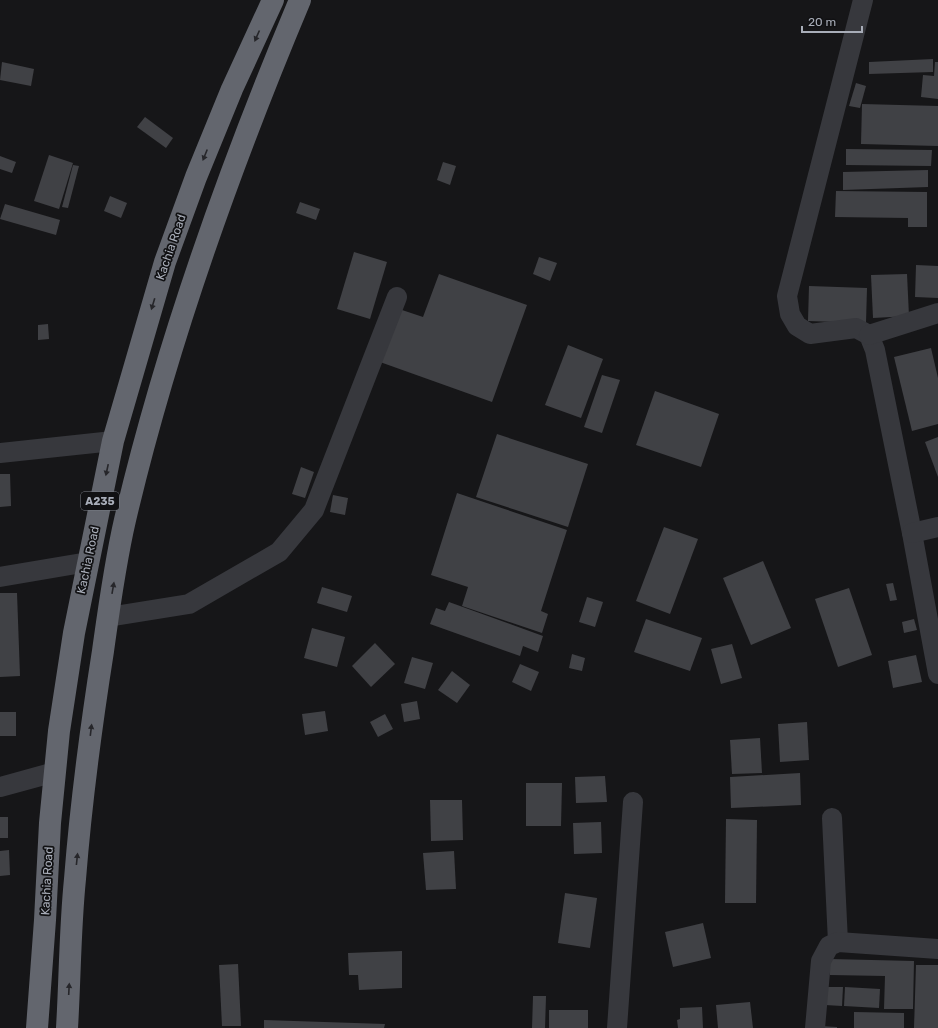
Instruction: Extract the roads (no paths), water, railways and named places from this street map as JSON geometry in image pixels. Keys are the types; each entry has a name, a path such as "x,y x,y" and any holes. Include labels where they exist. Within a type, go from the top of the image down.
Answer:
{"highway":[{"name":"Kachia Road","path":"37,1028 50,823 59,732 73,640 113,441 165,262 196,177 232,89 273,0"},
{"name":"A235","path":"67,1028 74,880 94,713 108,617 125,522 169,357 194,275 262,90 300,0"}],"street":[{"path":"863,0 787,296 790,314 797,326 810,334 856,328 869,335 875,350 912,533 938,674"},
{"path":"108,617 189,604 279,552 314,510 397,297"},
{"path":"869,335 938,312"},
{"path":"0,453 113,441"},
{"path":"912,533 938,527"},
{"path":"0,577 88,562"},
{"path":"0,787 55,772"},
{"path":"617,1028 633,802"},
{"path":"832,818 838,942"},
{"path":"815,1028 821,961 829,946 838,942 938,949"}]}
